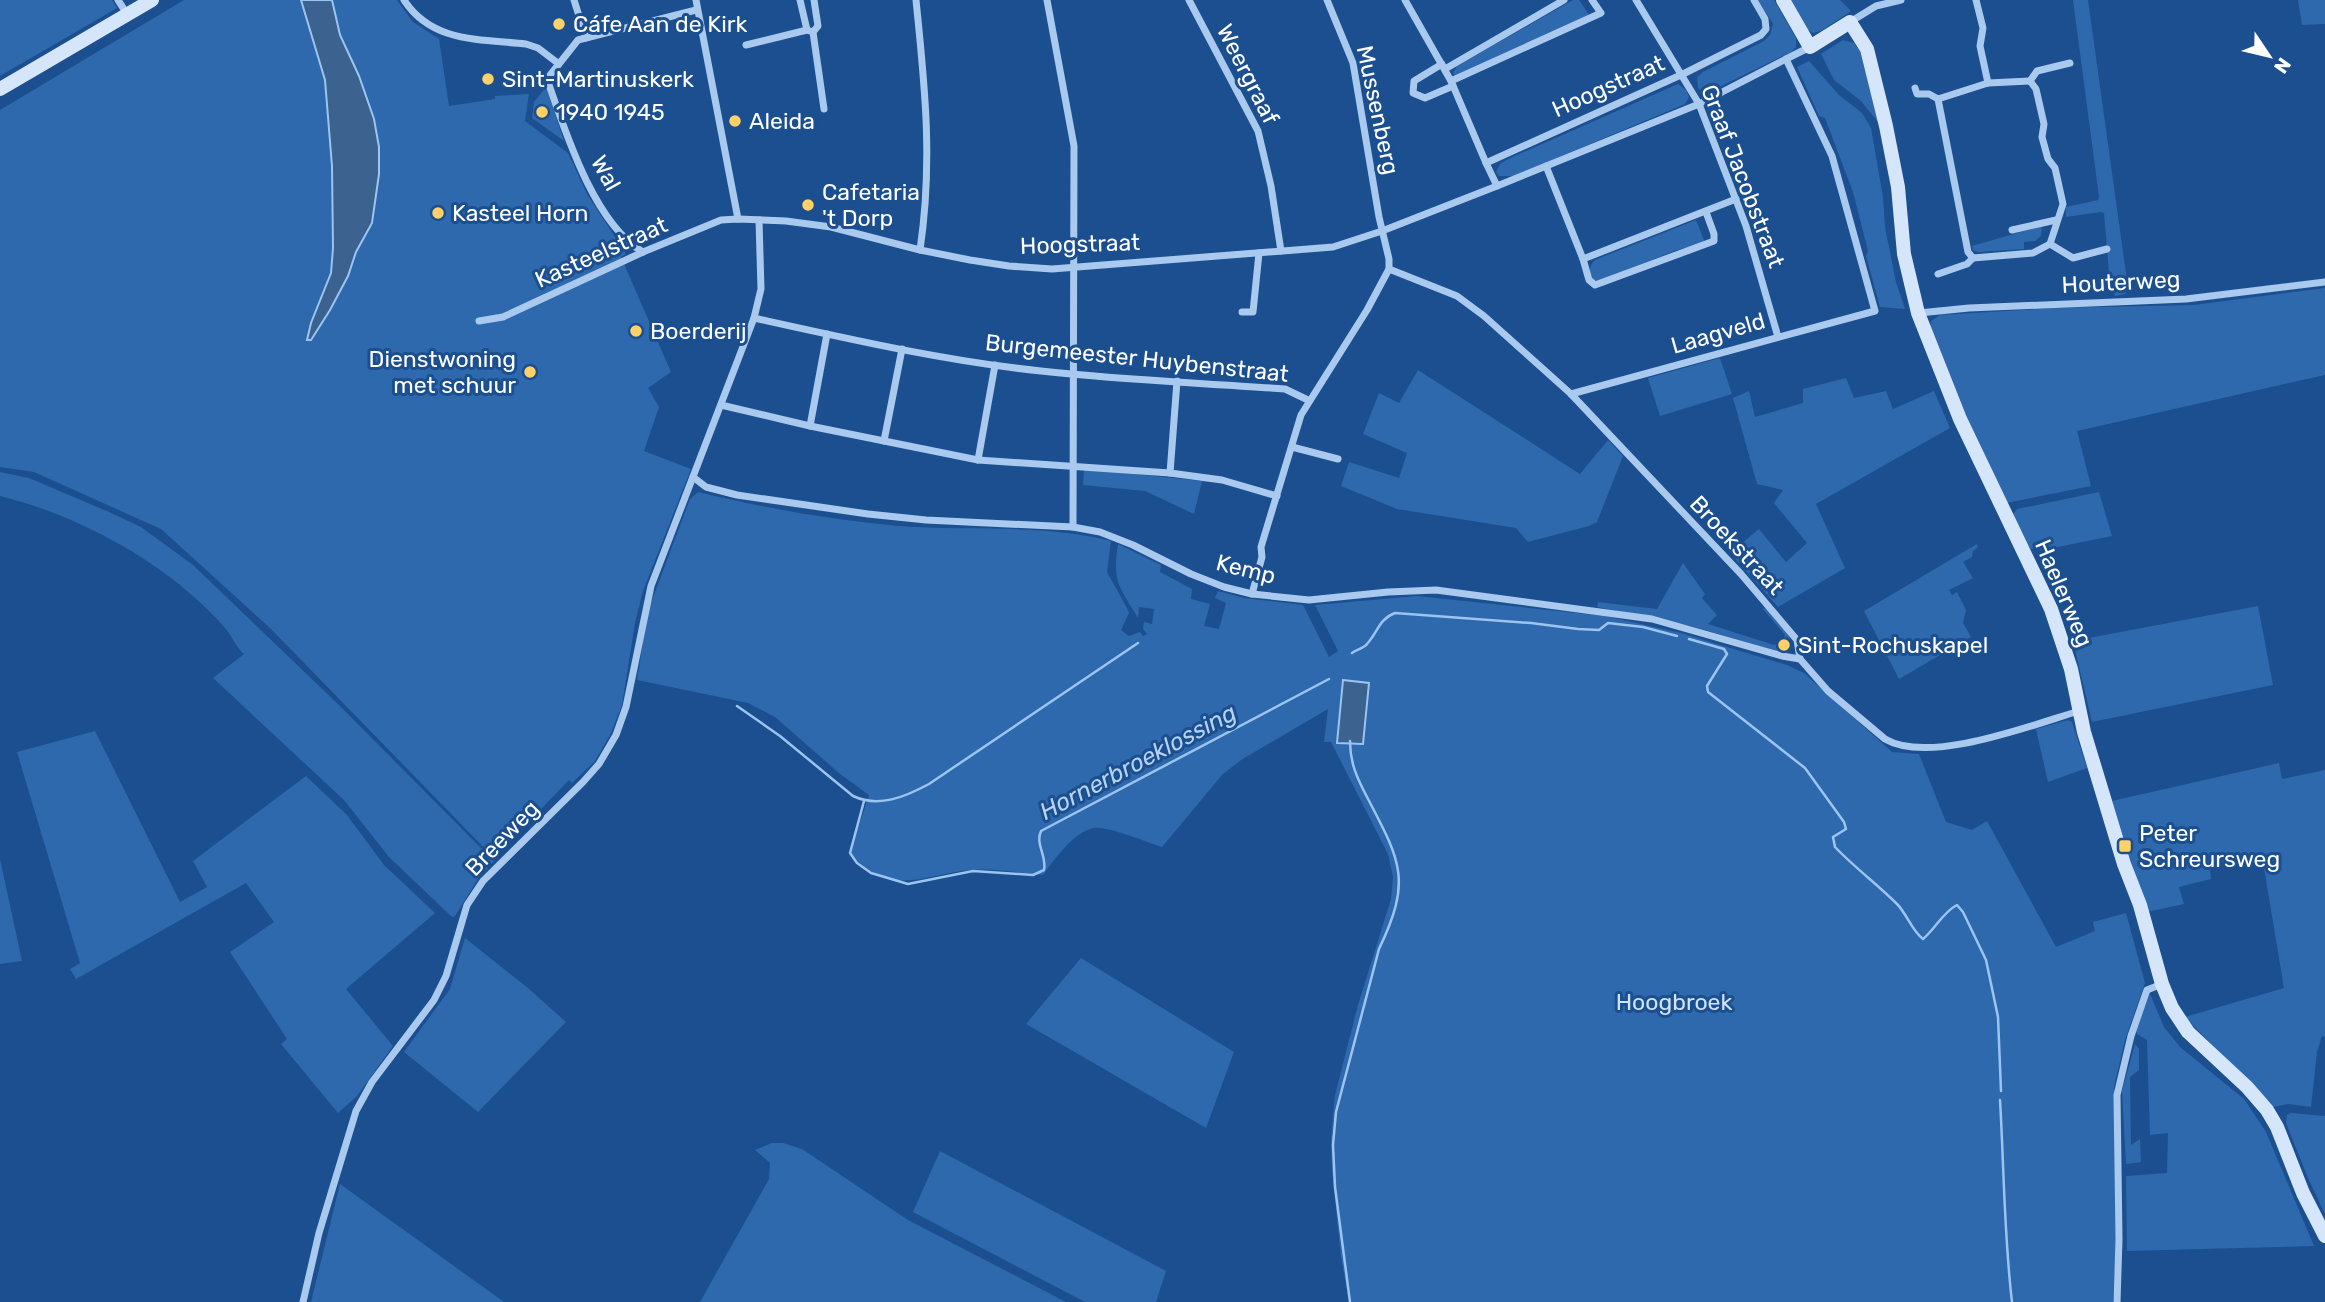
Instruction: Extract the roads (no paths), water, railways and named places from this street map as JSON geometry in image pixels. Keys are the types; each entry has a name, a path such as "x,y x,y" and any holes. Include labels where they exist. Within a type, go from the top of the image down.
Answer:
{"street":[{"path":"118,0 127,15"},
{"path":"0,89 152,0"},
{"path":"404,0 418,18 445,34 526,44 538,48 559,64 578,40 696,10"},
{"path":"574,0 586,37"},
{"path":"696,0 738,219"},
{"path":"800,0 810,31 824,108"},
{"path":"746,45 810,31 818,26 814,0"},
{"path":"916,0 929,159 926,212 920,250"},
{"path":"1047,0 1074,146 1073,527"},
{"name":"Weergraaf","path":"1189,0 1258,131 1271,186 1281,251"},
{"name":"Mussenberg","path":"1327,0 1353,63 1389,270"},
{"path":"1405,0 1452,84 1497,186"},
{"path":"1564,0 1415,81 1413,93 1425,98 1601,13 1592,0"},
{"name":"Graaf Jacobstraat","path":"1636,0 1699,104 1736,199 1778,337"},
{"name":"Hoogstraat","path":"1486,163 1754,40 1766,29 1765,19 1754,0"},
{"path":"1783,0 1810,47"},
{"path":"1786,59 1850,22 1875,3 1901,0"},
{"path":"1976,0 1983,29 1980,46 1988,83"},
{"name":"Haelerweg","path":"1850,22 1867,49 1886,126 1898,187 1904,254 1918,313 1960,419 2054,618 2071,669 2079,711 2124,864 2140,905 2162,984 2172,1008 2188,1032 2247,1087 2267,1110 2325,1236"},
{"name":"Hoogstraat","path":"738,219 786,220 831,227 920,250 1009,266 1073,268 1333,247 1382,231 1699,104 1786,59"},
{"name":"Laagveld","path":"1571,394 1875,311 1832,156 1786,59"},
{"name":"Wal","path":"559,64 547,79 572,151 597,199 626,243 643,252"},
{"path":"2030,81 2037,71 2070,64"},
{"path":"1915,88 1917,94 1929,94 1938,99 1988,83 2030,81"},
{"path":"1938,274 1967,264 1973,258 2033,253 2050,244 2063,204 2055,168 2048,159 2042,137 2045,124 2036,89 2030,81"},
{"path":"1938,99 1968,252 1973,258"},
{"path":"1546,166 1589,280 1595,285 1714,241 1706,212"},
{"path":"1583,259 1736,199"},
{"name":"Kasteelstraat","path":"480,321 503,317 643,252 721,220 738,219"},
{"name":"Breeweg","path":"303,1302 319,1233 356,1111 372,1083 434,1000 446,976 467,905 483,881 599,764 616,735 626,707 651,586 754,318 761,289 759,220"},
{"path":"2012,230 2056,220"},
{"path":"2050,244 2073,257 2107,248"},
{"path":"1242,312 1253,312 1259,253"},
{"path":"1252,594 1262,557 1261,547 1301,415 1389,270"},
{"name":"Broekstraat","path":"1389,270 1457,296 1484,316 1571,394 1741,574 1797,640 1800,659 1829,691 1885,739 1896,746 1908,748 1976,743 2079,711"},
{"name":"Houterweg","path":"1918,313 2186,299 2325,282"},
{"name":"Burgemeester Huybenstraat","path":"754,318 995,365 1042,371 1285,389 1308,400"},
{"path":"810,426 827,334"},
{"path":"884,441 902,349"},
{"path":"978,460 995,365"},
{"path":"1170,473 1177,381"},
{"path":"721,405 978,460 1170,473 1222,480 1277,496"},
{"path":"1292,447 1338,459"},
{"name":"Kemp","path":"692,477 706,487 737,495 868,514 926,520 1073,527 1100,532 1191,574 1252,594 1309,600 1436,590 1652,620 1800,659"},
{"path":"2117,1302 2118,1086 2147,990 2162,984"}],"waterway":[{"name":"Hornerbroeklossing","path":"1352,653 1366,645 1382,622 1395,613 1599,630 1608,623 1643,627 1677,636"},
{"name":"Hornerbroeklossing","path":"1689,639 1724,649 1727,654 1707,686 1708,692 1805,768 1844,822 1846,829 1833,837 1835,847 1897,904 1919,936 1923,939 1947,912 1957,905 1963,912 1986,960 1998,1017 2001,1091"},
{"name":"Hornerbroeklossing","path":"737,706 780,736 853,796 882,801 901,797 929,784 1138,643"},
{"name":"Hornerbroeklossing","path":"864,801 850,853 857,863 871,873 908,884 973,871 1033,875 1044,870 1039,841 1041,831 1329,679"},
{"path":"1350,741 1357,777 1394,855 1399,888 1396,905 1379,949 1336,1112 1333,1145 1335,1187 1350,1302"},
{"name":"Hornerbroeklossing","path":"2000,1100 2012,1302"}],"place":[{"name":"Cáfe Aan de Kirk","path":"559,24"},
{"name":"Sint-Martinuskerk","path":"488,79"},
{"name":"1940 1945","path":"542,112"},
{"name":"Aleida","path":"735,121"},
{"name":"Cafetaria 't Dorp","path":"808,205"},
{"name":"Kasteel Horn","path":"438,213"},
{"name":"Boerderij","path":"636,331"},
{"name":"Dienstwoning met schuur","path":"530,372"},
{"name":"Sint-Rochuskapel","path":"1784,645"},
{"name":"Peter Schreursweg","path":"2125,846"}],"park label":[{"name":"Hoogbroek","path":"1674,1002"}]}
